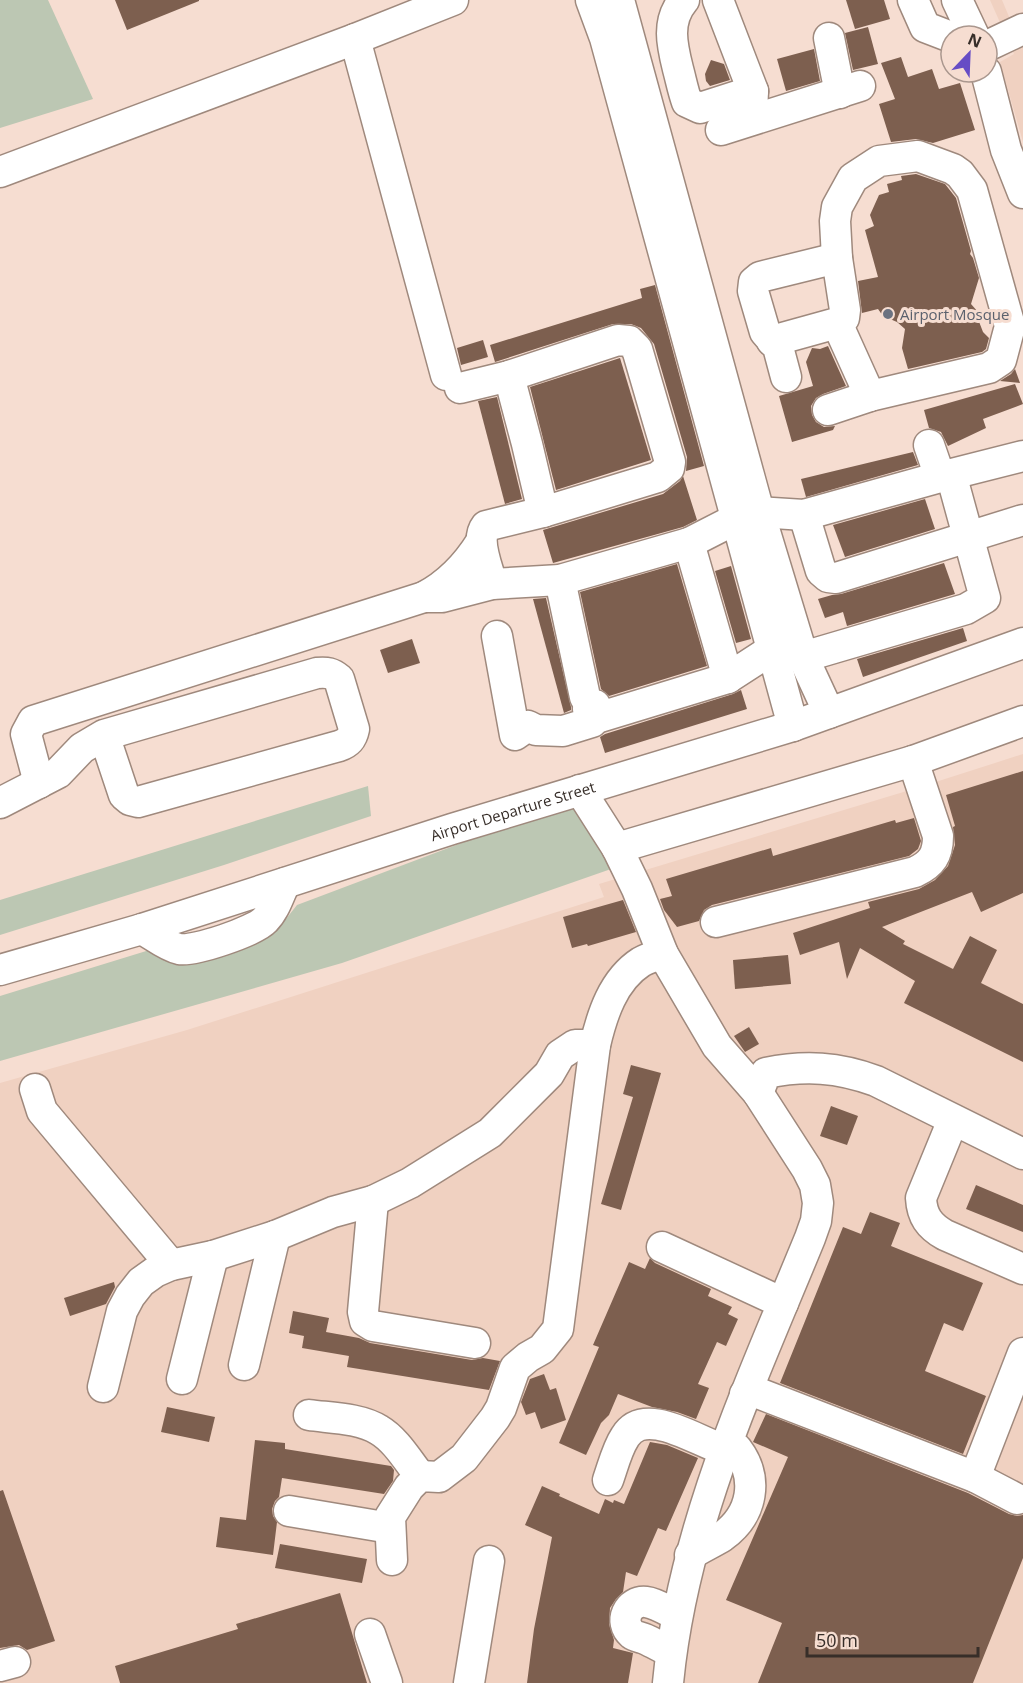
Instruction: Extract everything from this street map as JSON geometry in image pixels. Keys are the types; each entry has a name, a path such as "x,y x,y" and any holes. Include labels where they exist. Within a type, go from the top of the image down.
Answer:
{"street":[{"path":"0,172 453,0"},
{"path":"591,0 679,266 748,516 771,650 793,726"},
{"path":"684,0 673,19 671,32 687,102 700,108 753,91"},
{"path":"718,0 753,91 752,121"},
{"path":"914,0 926,27 939,32"},
{"path":"957,0 968,24"},
{"path":"625,7 679,266"},
{"path":"999,40 1023,29"},
{"path":"721,130 850,90 829,38"},
{"path":"355,39 453,381 509,376 618,340 629,341 637,349 669,455 669,468 658,477 543,512 491,524 482,531 481,542 492,584"},
{"path":"972,190 1017,166 990,84"},
{"path":"772,341 841,322 845,315 837,258 837,207 854,178 872,165 891,159 918,156 953,168 960,174 972,190 1010,326 1001,360 989,368 870,396 828,410"},
{"path":"786,377 779,351 765,332 753,291 754,282 760,277 837,258"},
{"path":"837,323 870,396"},
{"path":"509,376 543,512"},
{"path":"589,704 595,705 600,717 728,678 771,650 803,657 966,609 985,598 968,538 945,476 929,445"},
{"path":"424,597 442,597 492,584 560,580 689,543 748,516 804,515 1023,456"},
{"path":"804,515 821,571 828,577 836,578 1023,520"},
{"path":"748,516 803,657 829,713"},
{"path":"39,783 26,734 33,721 424,597 452,579 463,568 481,542"},
{"path":"689,543 728,678"},
{"path":"497,636 515,735 528,726 536,730 563,731 592,723 588,710 589,704 585,698 574,653 560,580"},
{"name":"Airport Departure Street","path":"0,970 142,929 580,790 793,726 1023,643"},
{"path":"0,803 58,773 82,748 104,735 325,672 339,679 354,729 347,743 339,747 138,802 124,795 104,735"},
{"path":"617,848 916,774 1023,721"},
{"path":"716,922 915,872 926,867 934,859 938,848 938,836 916,774"},
{"path":"580,790 617,848 637,889 663,954 717,1046 758,1093 807,1169 815,1185 818,1203 816,1221 810,1238 745,1394 690,1555 676,1615 668,1683"},
{"path":"309,1415 362,1424 379,1430 394,1442 420,1476 439,1477 464,1458 501,1408 515,1368 542,1349 558,1329 595,1045 607,1003 620,984 643,961 663,954"},
{"path":"103,1387 122,1311 141,1282 155,1272 171,1265 213,1256 275,1236 333,1212 373,1201 410,1183 490,1133 549,1074 560,1055 574,1045 595,1045"},
{"path":"758,1093 766,1073 788,1068 832,1068 854,1073 1023,1154"},
{"path":"35,1089 42,1110 171,1265"},
{"path":"953,1120 921,1198 921,1210 926,1221 935,1230 945,1235 1023,1269"},
{"path":"373,1201 363,1312 365,1321 373,1326 475,1343"},
{"path":"244,1365 275,1236"},
{"path":"662,1247 783,1304"},
{"path":"182,1378 213,1256"},
{"path":"975,1477 1023,1353"},
{"path":"745,1394 758,1393 975,1477 1017,1499"},
{"path":"608,1480 624,1438 637,1426 646,1424 676,1428 724,1450"},
{"path":"392,1560 390,1517 420,1476"},
{"path":"289,1511 390,1528"},
{"path":"469,1683 489,1561"},
{"path":"671,1652 633,1635 627,1627 625,1617 629,1608 638,1603 647,1602 676,1615"},
{"path":"370,1634 387,1683"}],"shaded area":[{"path":"990,0 1002,0 1010,19 1023,13 1023,142 1000,62 1014,54"},
{"path":"1023,754 1023,1683 0,1683 0,1083 187,1030 604,897 599,884"}],"green space":[{"path":"0,0 48,0 93,99 0,128"},
{"path":"368,786 371,816 0,935 0,900"},
{"path":"570,802 593,833 611,869 342,963 0,1061 0,996 156,948 192,957 278,929 297,905"}],"building":[{"path":"115,0 199,0 199,1 127,30"},
{"path":"846,0 884,0 890,19 855,29"},
{"path":"868,27 878,64 853,70 845,33"},
{"path":"814,49 820,81 786,91 777,59"},
{"path":"901,57 908,77 932,69 939,89 960,84 975,130 933,143 916,139 891,142 879,104 895,99 881,63"},
{"path":"711,60 724,64 730,80 710,86 705,74"},
{"path":"916,174 945,184 956,198 970,254 979,278 971,304 978,312 983,332 989,338 986,349 982,352 908,369 902,348 905,329 897,322 883,316 878,309 862,313 858,281 878,277 865,230 874,226 870,215 879,195 889,192 887,184 902,180 901,176"},
{"path":"655,285 704,466 686,471 687,457 654,344 641,328 631,324 613,324 495,362 490,345 642,298 640,289"},
{"path":"483,340 488,357 461,365 457,348"},
{"path":"828,346 846,386 816,398 811,406 816,422 824,427 835,426 833,430 792,442 779,396 813,386 806,362 812,348 820,349"},
{"path":"620,358 651,460 556,490 530,387"},
{"path":"1015,369 1020,383 1000,381 1011,374"},
{"path":"1015,384 1023,404 983,419 986,428 948,446 941,432 929,428 924,410"},
{"path":"497,397 522,499 505,504 478,401"},
{"path":"913,452 918,465 806,497 801,479"},
{"path":"683,476 697,520 683,527 553,563 543,530 663,494"},
{"path":"925,499 935,529 845,557 833,525"},
{"path":"944,563 955,594 847,626 843,612 825,618 818,599"},
{"path":"677,564 707,666 609,696 601,689 580,592"},
{"path":"731,566 751,639 736,643 715,571"},
{"path":"546,598 571,707 571,710 564,713 533,599"},
{"path":"963,628 967,641 863,677 857,659"},
{"path":"412,639 420,663 388,673 380,650"},
{"path":"741,690 747,709 605,753 600,737 605,734"},
{"path":"1023,771 1023,893 981,912 972,892 882,927 905,941 903,944 953,969 970,936 997,950 981,983 1023,1004 1023,1062 904,1003 915,981 860,948 847,979 839,942 800,955 793,933 870,908 868,902 919,889 935,880 948,866 955,845 953,827 955,826 946,795"},
{"path":"914,818 921,841 918,849 909,856 712,905 704,910 699,921 677,927 664,910 660,899 672,896 666,879 771,848 773,856 895,820 896,823"},
{"path":"623,900 636,932 588,946 587,944 572,948 563,917"},
{"path":"788,955 791,984 735,989 733,960"},
{"path":"749,1027 759,1044 745,1052 734,1036"},
{"path":"631,1065 661,1073 621,1210 601,1204 633,1097 623,1094"},
{"path":"831,1106 858,1116 847,1145 820,1136"},
{"path":"976,1185 1023,1205 1023,1232 966,1209"},
{"path":"870,1212 900,1223 891,1246 983,1283 963,1331 944,1323 925,1371 986,1396 963,1454 780,1383 843,1227 861,1234"},
{"path":"650,1258 655,1263 711,1289 708,1296 732,1307 728,1314 738,1319 726,1346 717,1342 698,1384 709,1388 696,1419 652,1407 618,1394 586,1455 559,1443 599,1347 593,1345 629,1262 645,1269"},
{"path":"114,1282 115,1287 106,1304 70,1316 64,1298"},
{"path":"293,1311 329,1318 326,1332 359,1338 370,1343 472,1360 483,1358 500,1361 489,1390 347,1367 349,1356 302,1348 304,1336 289,1333"},
{"path":"544,1374 550,1390 556,1388 566,1420 541,1429 535,1412 526,1415 521,1402 530,1379"},
{"path":"167,1407 215,1417 209,1442 161,1432"},
{"path":"766,1414 968,1493 1009,1514 1023,1515 1023,1558 973,1683 758,1683 782,1623 726,1600 788,1457 753,1442"},
{"path":"255,1440 285,1443 285,1449 391,1466 394,1470 393,1481 384,1494 282,1478 279,1497 272,1509 277,1522 273,1555 216,1547 220,1517 246,1520"},
{"path":"650,1442 667,1445 698,1458 666,1531 658,1528 637,1576 626,1572 623,1592 610,1608 609,1624 614,1640 613,1648 633,1653 628,1683 527,1683 534,1629 552,1537 525,1525 542,1486 599,1514 605,1499 613,1503 614,1500 624,1504"},
{"path":"3,1490 55,1641 27,1650 19,1645 0,1648 0,1491"},
{"path":"280,1544 367,1559 362,1583 275,1568"},
{"path":"340,1593 367,1683 120,1683 115,1666 238,1629 236,1624"}],"place":[{"name":"Airport Mosque","path":"888,314"}]}
